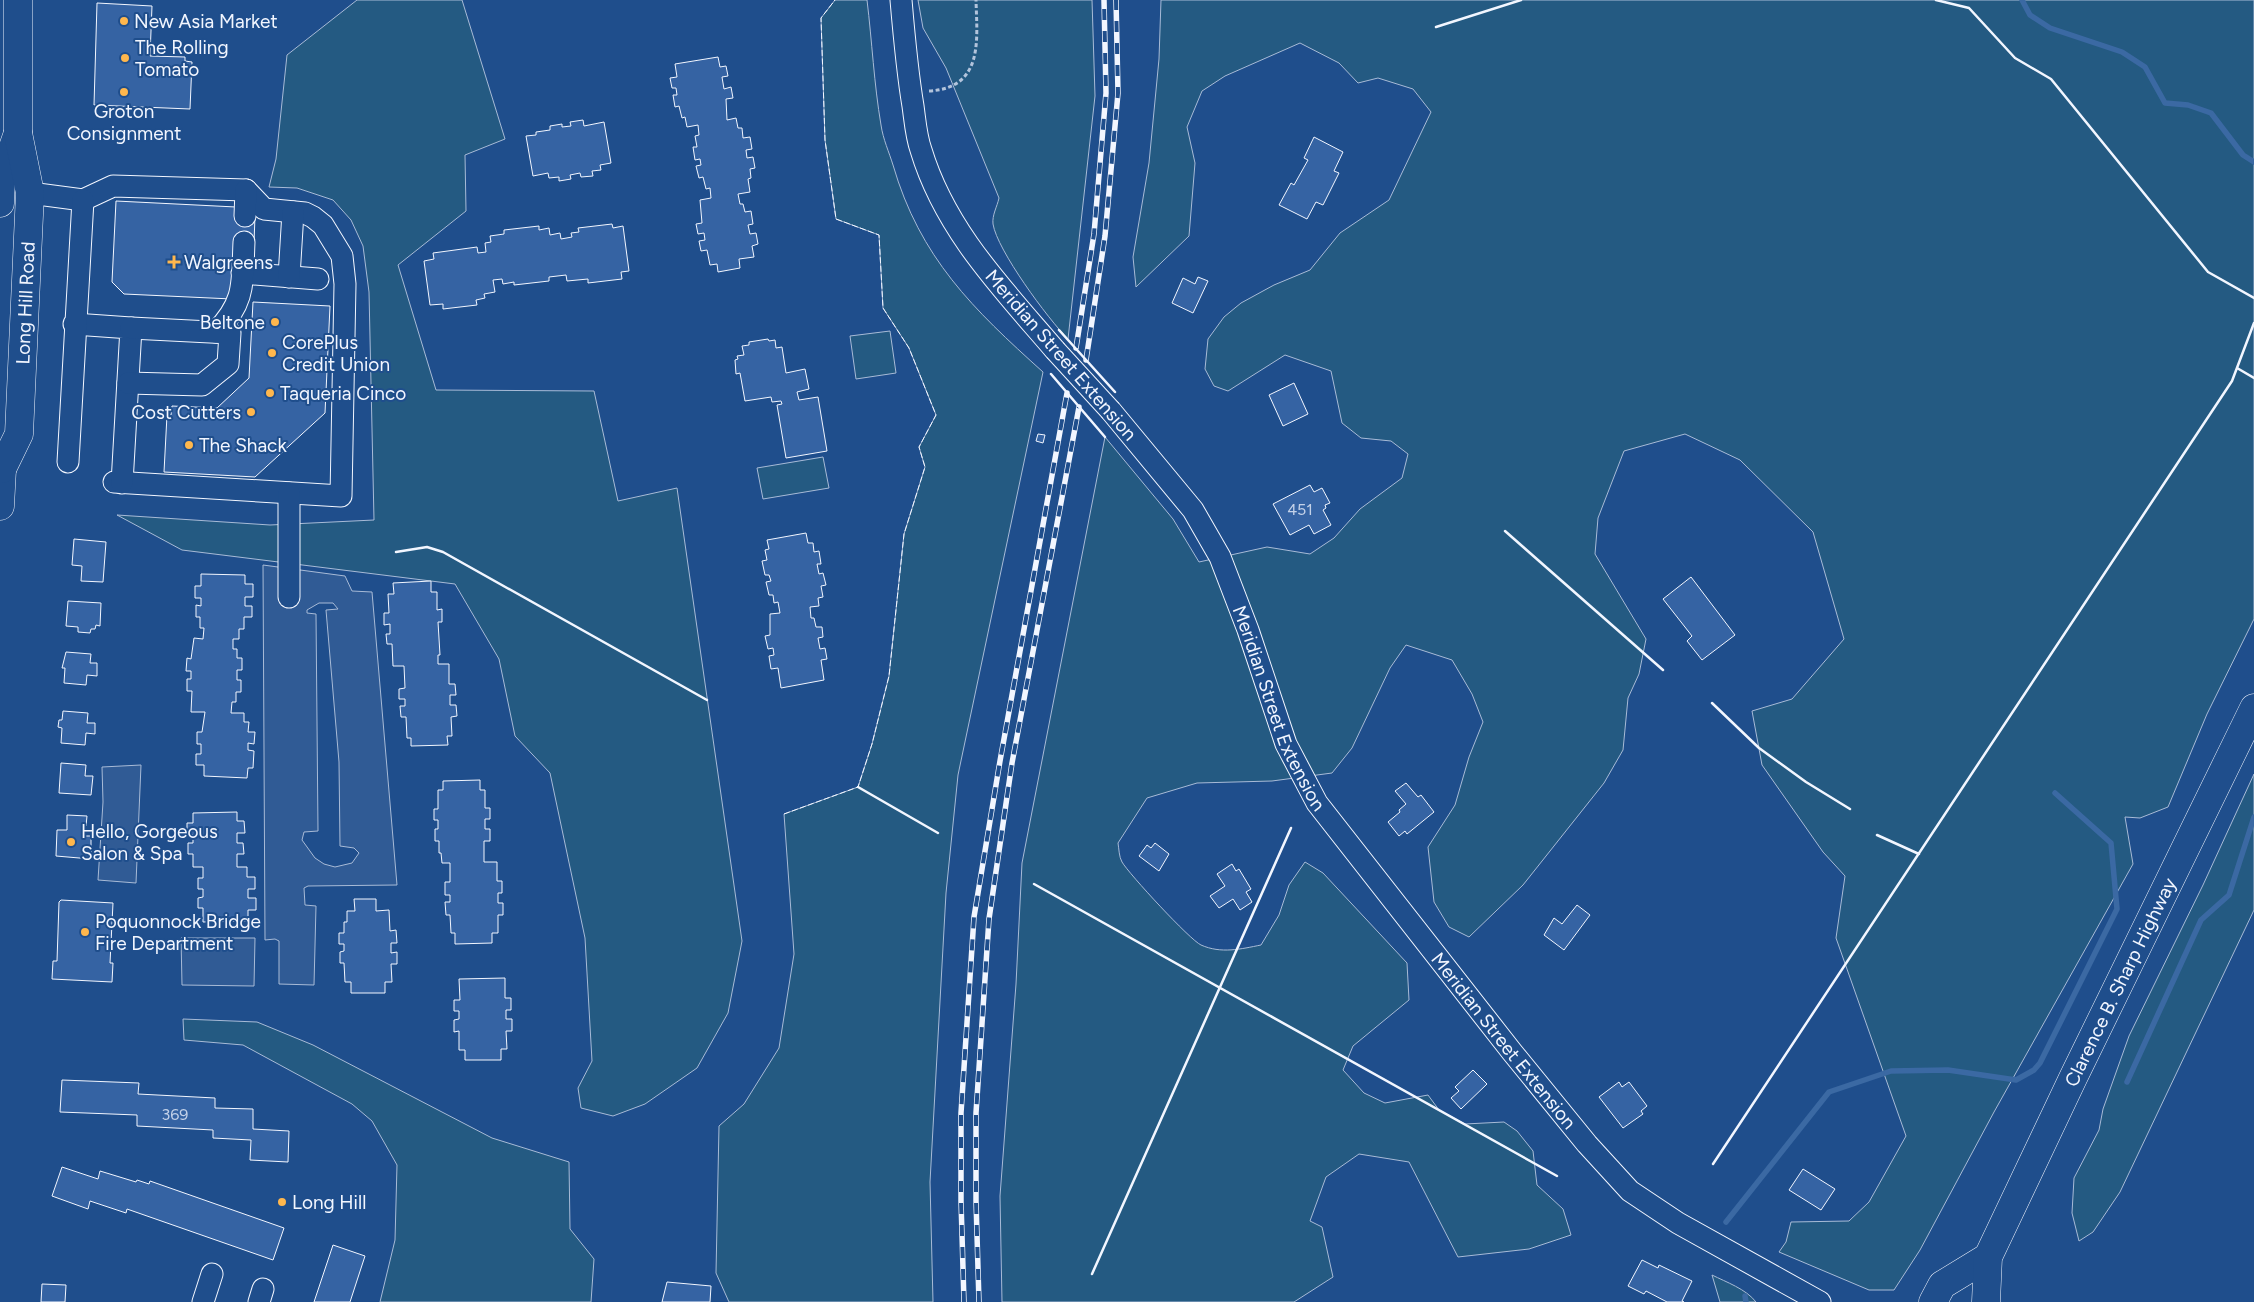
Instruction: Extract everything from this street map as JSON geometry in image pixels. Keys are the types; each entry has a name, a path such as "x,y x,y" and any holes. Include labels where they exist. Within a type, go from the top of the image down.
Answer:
{"main road":[{"name":"Long Hill Road","path":"0,506 1,467 20,434 30,194 18,133 18,0"},
{"name":"Long Hill Road","path":"0,203 1,181 18,133"},
{"name":"Clarence B. Sharp Highway","path":"1986,1302 1988,1257 2254,708"},
{"path":"1933,1302 1942,1285 1988,1257"}],"street":[{"name":"Meridian Street Extension","path":"901,0 910,92 920,148 942,205 979,261 1185,500 1203,525 1227,572 1286,744 1317,803 1512,1052 1587,1144 1630,1191 1678,1223 1820,1302"},
{"path":"30,194 83,200 113,186 246,190 264,208 313,216 323,224 342,256 345,284 341,496 118,482 128,383 131,328"},
{"path":"245,216 246,190"},
{"path":"68,462 74,324 83,200"},
{"path":"290,277 293,212"},
{"path":"216,332 230,318 239,303 244,242"},
{"path":"242,273 318,279"},
{"path":"74,324 230,333 228,364 202,385 128,383"},
{"path":"289,493 289,597"},
{"path":"203,1302 212,1274"}],"path":[{"path":"910,92 949,88 964,78 970,71 977,50 976,0"}],"shaded area":[{"path":"357,0 462,0 505,139 465,155 466,211 398,265 436,390 594,391 618,501 677,488 742,941 728,1013 697,1068 645,1104 613,1116 581,1108 578,1088 592,1061 585,938 550,773 515,736 499,659 455,584 182,550 117,515 270,525 374,520 369,292 363,246 351,220 333,200 297,188 269,187 276,159 287,55"},
{"path":"835,0 867,0 882,130 904,198 918,228 952,280 994,326 1043,372 958,775 946,893 930,1182 933,1302 729,1302 716,1273 719,1126 744,1104 779,1048 794,954 784,814 858,787 872,744 889,676 904,534 925,467 919,447 936,415 909,348 883,308 879,235 836,219 825,140 821,18"},
{"path":"918,0 1092,0 1095,96 1068,339 1024,284 997,236 993,221 999,198 946,68 923,28"},
{"path":"1161,0 2254,0 2254,619 2207,714 2168,807 2140,818 2125,817 2133,864 1994,1112 1920,1250 1894,1290 1869,1290 1779,1252 1786,1242 1791,1222 1849,1221 1869,1202 1906,1136 1836,938 1845,876 1823,852 1762,765 1752,711 1792,699 1844,639 1813,532 1740,460 1685,434 1624,451 1598,518 1595,554 1646,639 1639,674 1628,698 1623,750 1604,783 1523,885 1469,937 1449,927 1434,902 1428,847 1455,805 1469,757 1483,722 1472,694 1452,660 1406,645 1390,668 1352,748 1332,773 1272,781 1197,783 1147,798 1118,843 1122,862 1127,869 1173,920 1201,945 1208,948 1231,950 1261,945 1279,915 1289,885 1305,862 1323,873 1407,963 1409,1000 1353,1046 1343,1070 1364,1093 1385,1103 1428,1095 1439,1110 1465,1124 1504,1122 1517,1131 1533,1151 1537,1185 1563,1209 1571,1235 1529,1249 1458,1257 1409,1162 1359,1154 1326,1177 1310,1221 1322,1227 1333,1277 1294,1302 1002,1302 1000,1196 1016,984 1022,863 1105,437 1173,519 1199,562 1267,547 1310,554 1334,538 1360,509 1402,478 1408,454 1391,441 1361,438 1342,423 1331,371 1285,355 1228,391 1214,386 1205,369 1208,339 1224,317 1241,303 1274,285 1310,270 1340,233 1389,200 1431,112 1413,89 1378,78 1358,83 1339,63 1300,43 1225,76 1202,91 1187,127 1195,163 1189,236 1136,287 1133,257 1149,163 1159,59"},
{"path":"890,331 896,373 856,379 850,336"},
{"path":"823,457 829,488 763,499 757,468"},
{"path":"263,565 345,576 352,591 372,592 397,885 308,886 304,888 305,905 316,906 314,985 279,984 279,941 275,939 265,940","holes":["319,603 333,603 338,609 326,610 339,762 340,846 354,848 359,853 352,863 335,867 324,864 315,858 302,840 304,832 318,831 316,614 307,613 307,610"]},
{"path":"141,765 136,883 98,880 103,802 102,767"},
{"path":"2254,774 2254,910 2120,1192 2093,1232 2079,1241 2072,1213 2074,1178 2099,1130 2103,1109 2129,1036 2203,885"},
{"path":"181,938 255,938 254,986 182,985"},
{"path":"183,1019 257,1022 313,1045 492,1138 569,1162 570,1229 594,1259 591,1302 380,1302 395,1240 397,1165 372,1121 352,1104 243,1045 184,1040"},
{"path":"1712,1275 1741,1290 1756,1302 1720,1302"}],"building":[{"path":"97,3 152,6 150,56 185,57 185,61 192,62 190,109 94,105"},
{"path":"718,57 720,67 726,66 728,76 722,77 724,89 731,87 733,98 726,99 727,120 736,118 738,128 742,128 743,138 750,137 752,149 746,150 747,158 753,157 755,168 750,169 751,178 748,179 750,192 738,194 740,204 743,204 745,212 751,211 753,224 748,225 750,234 756,233 758,244 752,246 754,257 739,259 740,268 718,272 717,264 710,265 707,250 701,251 699,241 705,240 704,233 698,234 696,224 702,223 700,200 711,198 710,188 706,189 703,177 699,178 696,166 701,165 700,159 695,160 693,147 697,147 695,136 699,135 698,125 687,127 685,117 682,118 679,106 675,107 673,95 677,95 676,88 672,88 670,78 677,77 675,64"},
{"path":"583,120 584,126 604,122 611,163 600,165 601,170 592,171 593,176 581,177 580,173 570,175 571,179 559,181 559,177 549,178 548,173 533,176 526,136 550,130 550,126 562,124 562,127 571,126 570,122"},
{"path":"1314,137 1343,152 1334,171 1339,173 1323,205 1316,202 1307,219 1279,205 1291,183 1294,185 1308,160 1304,158"},
{"name":"Walgreens","path":"116,201 236,207 255,216 254,243 232,299 124,294 112,282"},
{"path":"612,224 613,228 623,226 629,271 621,272 622,279 588,283 588,279 567,281 566,275 549,277 549,281 514,285 514,282 503,284 502,279 493,280 495,292 484,294 485,298 476,300 477,305 443,309 443,304 430,305 424,261 434,259 433,253 477,247 478,253 486,252 485,243 491,242 490,236 504,234 504,230 539,226 539,230 549,228 550,235 560,233 561,239 572,237 571,233 579,232 578,228"},
{"path":"1198,277 1208,281 1193,313 1172,303 1183,278 1195,284"},
{"path":"253,302 330,306 325,413 255,477 164,472 167,415 171,415 172,406 217,408 249,378"},
{"path":"768,339 769,341 775,340 776,348 782,347 786,373 805,369 809,389 797,392 799,400 818,397 827,451 786,458 777,405 782,404 781,401 772,402 771,397 745,401 740,373 736,374 735,360 738,359 737,356 744,355 742,346 749,345 749,342"},
{"path":"1294,383 1308,414 1283,426 1269,395"},
{"path":"1038,434 1045,435 1043,443 1036,441"},
{"path":"1310,485 1314,492 1322,488 1330,503 1325,505 1326,508 1323,510 1331,525 1314,534 1309,525 1290,535 1273,504"},
{"path":"806,533 808,543 813,543 814,552 819,551 821,564 817,564 819,574 823,573 826,585 821,586 823,597 818,598 819,606 810,607 811,618 814,618 816,627 822,627 823,637 818,638 820,649 825,648 827,659 821,660 824,680 781,688 778,668 771,669 769,656 774,655 773,648 768,649 765,636 770,635 770,614 780,613 778,602 774,603 773,595 769,595 766,582 771,581 769,575 765,575 762,561 767,560 765,550 769,549 767,540"},
{"path":"74,539 106,542 103,582 81,581 82,566 72,565"},
{"path":"201,574 245,575 245,584 253,584 253,597 245,597 245,606 252,606 252,617 244,617 244,629 239,629 239,639 233,639 233,649 237,649 237,658 242,658 242,670 237,670 237,680 241,680 241,692 236,692 236,702 232,702 231,713 244,713 244,722 249,722 248,732 255,732 254,744 248,743 248,750 254,751 253,768 248,768 247,778 204,776 204,765 196,765 196,754 201,754 201,744 197,744 197,732 202,732 205,712 191,712 192,691 187,691 187,679 191,679 191,671 186,671 187,658 191,659 194,638 203,639 204,628 200,628 200,617 196,617 196,605 201,606 201,598 195,598 195,586 201,586"},
{"path":"1691,577 1735,635 1702,660 1687,641 1692,636 1663,599"},
{"path":"431,581 431,592 437,592 437,610 442,609 442,622 438,622 440,655 438,655 438,664 449,664 449,684 455,684 456,695 450,695 450,705 456,705 457,716 451,717 452,736 447,736 448,745 411,746 411,738 407,738 406,717 401,717 400,706 405,706 405,699 399,699 399,689 405,688 404,666 393,666 392,644 387,644 386,634 390,634 390,624 384,625 384,613 389,613 388,594 394,594 393,583"},
{"path":"68,601 101,603 100,626 96,625 95,629 91,629 90,633 78,632 78,627 66,626"},
{"path":"66,652 91,654 90,663 97,663 97,676 87,675 86,685 64,683 65,668 62,668"},
{"path":"63,711 88,713 87,723 95,723 95,734 86,733 85,745 61,743 62,728 58,727 59,720 62,720"},
{"path":"61,763 86,765 85,776 93,776 91,795 59,793"},
{"path":"480,780 480,790 485,790 485,808 490,808 490,819 485,819 485,829 490,829 490,841 484,841 484,862 497,862 497,881 502,881 502,893 498,893 498,903 503,903 503,915 498,915 498,933 492,933 492,943 455,944 455,933 451,933 450,915 446,915 445,902 450,902 450,895 445,895 445,882 450,882 450,863 442,863 441,853 439,853 439,841 435,841 435,829 438,829 438,820 434,820 434,809 438,809 438,790 443,790 443,781"},
{"path":"1406,783 1418,797 1421,795 1434,812 1407,834 1405,831 1399,836 1388,822 1406,804 1395,791"},
{"path":"237,812 237,821 244,821 245,833 237,833 237,843 243,843 244,854 237,854 237,867 247,867 247,877 255,877 255,889 248,889 248,898 256,898 256,910 248,910 248,921 203,922 203,908 198,908 198,898 203,897 203,889 198,889 198,878 203,878 203,867 193,867 193,854 188,854 188,843 193,843 193,835 187,834 187,823 193,823 193,813"},
{"path":"67,815 87,816 86,826 82,825 82,836 91,836 91,859 56,856 57,830 67,830"},
{"path":"1155,843 1169,854 1159,871 1139,856 1147,845 1151,848"},
{"path":"1232,864 1236,871 1239,869 1251,889 1246,892 1252,902 1240,910 1233,899 1219,908 1210,896 1225,886 1217,874"},
{"path":"354,899 376,899 376,911 389,910 390,931 396,930 397,943 391,943 391,953 397,952 397,964 391,964 392,982 385,982 385,993 351,993 351,982 345,982 344,963 340,963 340,952 344,951 344,944 339,944 339,933 344,933 347,911 355,911"},
{"name":"Poquonnock Bridge Fire Department","path":"61,900 113,903 110,963 113,963 112,982 52,979 53,961 57,961 59,902"},
{"path":"1577,905 1590,915 1564,950 1544,935 1554,918 1562,924"},
{"path":"505,978 505,998 511,998 511,1010 506,1010 506,1019 512,1019 512,1031 506,1031 507,1049 501,1049 501,1060 465,1060 465,1050 459,1050 459,1031 454,1032 454,1020 459,1019 459,1011 454,1011 454,1000 460,1000 459,979"},
{"path":"1473,1070 1487,1084 1461,1109 1451,1098 1459,1091 1455,1087"},
{"path":"62,1080 139,1083 138,1094 215,1098 215,1108 253,1109 253,1129 289,1131 288,1162 250,1160 251,1140 213,1138 213,1130 137,1126 137,1115 60,1112"},
{"path":"1619,1082 1622,1087 1629,1082 1647,1106 1641,1111 1643,1114 1623,1128 1599,1097"},
{"path":"62,1167 98,1179 100,1171 136,1182 137,1180 149,1184 150,1181 284,1228 273,1260 127,1209 126,1213 90,1201 88,1209 52,1196"},
{"path":"1803,1169 1835,1189 1821,1210 1789,1190"},
{"path":"333,1245 365,1256 350,1302 314,1302"},
{"path":"1642,1260 1658,1268 1659,1265 1692,1281 1682,1301 1684,1302 1667,1302 1646,1291 1644,1294 1628,1286"},
{"path":"667,1282 711,1286 710,1302 662,1302"},
{"path":"42,1284 66,1285 65,1302 41,1302"}],"waterway":[{"path":"2022,0 2030,15 2050,28 2122,52 2145,67 2165,103 2188,105 2211,113 2243,155 2254,162"},
{"path":"1726,1222 1829,1092 1891,1071 1948,1070 2016,1080 2034,1070 2040,1063 2117,909 2111,843 2055,793"},
{"path":"2127,1082 2201,920 2229,895 2254,817"},
{"path":"1745,1296 1746,1302"}],"railway":[{"path":"1076,348 1094,234 1106,93 1104,0"},
{"path":"1086,360 1105,236 1118,93 1116,0"},
{"path":"964,1302 961,1113 974,917 1000,761 1067,393"},
{"path":"979,1302 976,1113 989,919 1012,763 1079,407"}],"fence":[{"path":"784,814 858,787 872,744 889,676 904,534 925,467 919,447 936,415 909,348 883,308 879,235 836,219 825,140 821,18 835,0"}],"wall":[{"path":"1436,27 1521,0"},
{"path":"1936,0 1969,8 2015,58 2051,79 2208,272 2254,298"},
{"path":"1713,1164 2232,381 2254,323"},
{"path":"1059,330 1115,392"},
{"path":"2237,368 2254,378"},
{"path":"1051,374 1105,437"},
{"path":"1505,531 1663,670"},
{"path":"396,552 427,547 443,552 707,700"},
{"path":"1712,703 1759,748 1806,782 1850,809"},
{"path":"858,787 938,833"},
{"path":"1092,1274 1291,828"},
{"path":"1877,835 1919,854"},
{"path":"1034,884 1557,1176"}],"place":[{"name":"New Asia Market","path":"124,21"},
{"name":"The Rolling Tomato","path":"125,58"},
{"name":"Groton Consignment","path":"124,92"},
{"name":"Walgreens","path":"174,262"},
{"name":"Beltone","path":"275,322"},
{"name":"CorePlus Credit Union","path":"272,353"},
{"name":"Taqueria Cinco","path":"270,393"},
{"name":"Cost Cutters","path":"251,412"},
{"name":"The Shack","path":"189,445"},
{"name":"Hello, Gorgeous Salon & Spa","path":"71,842"},
{"name":"Poquonnock Bridge Fire Department","path":"85,932"},
{"name":"Long Hill","path":"282,1202"}]}
